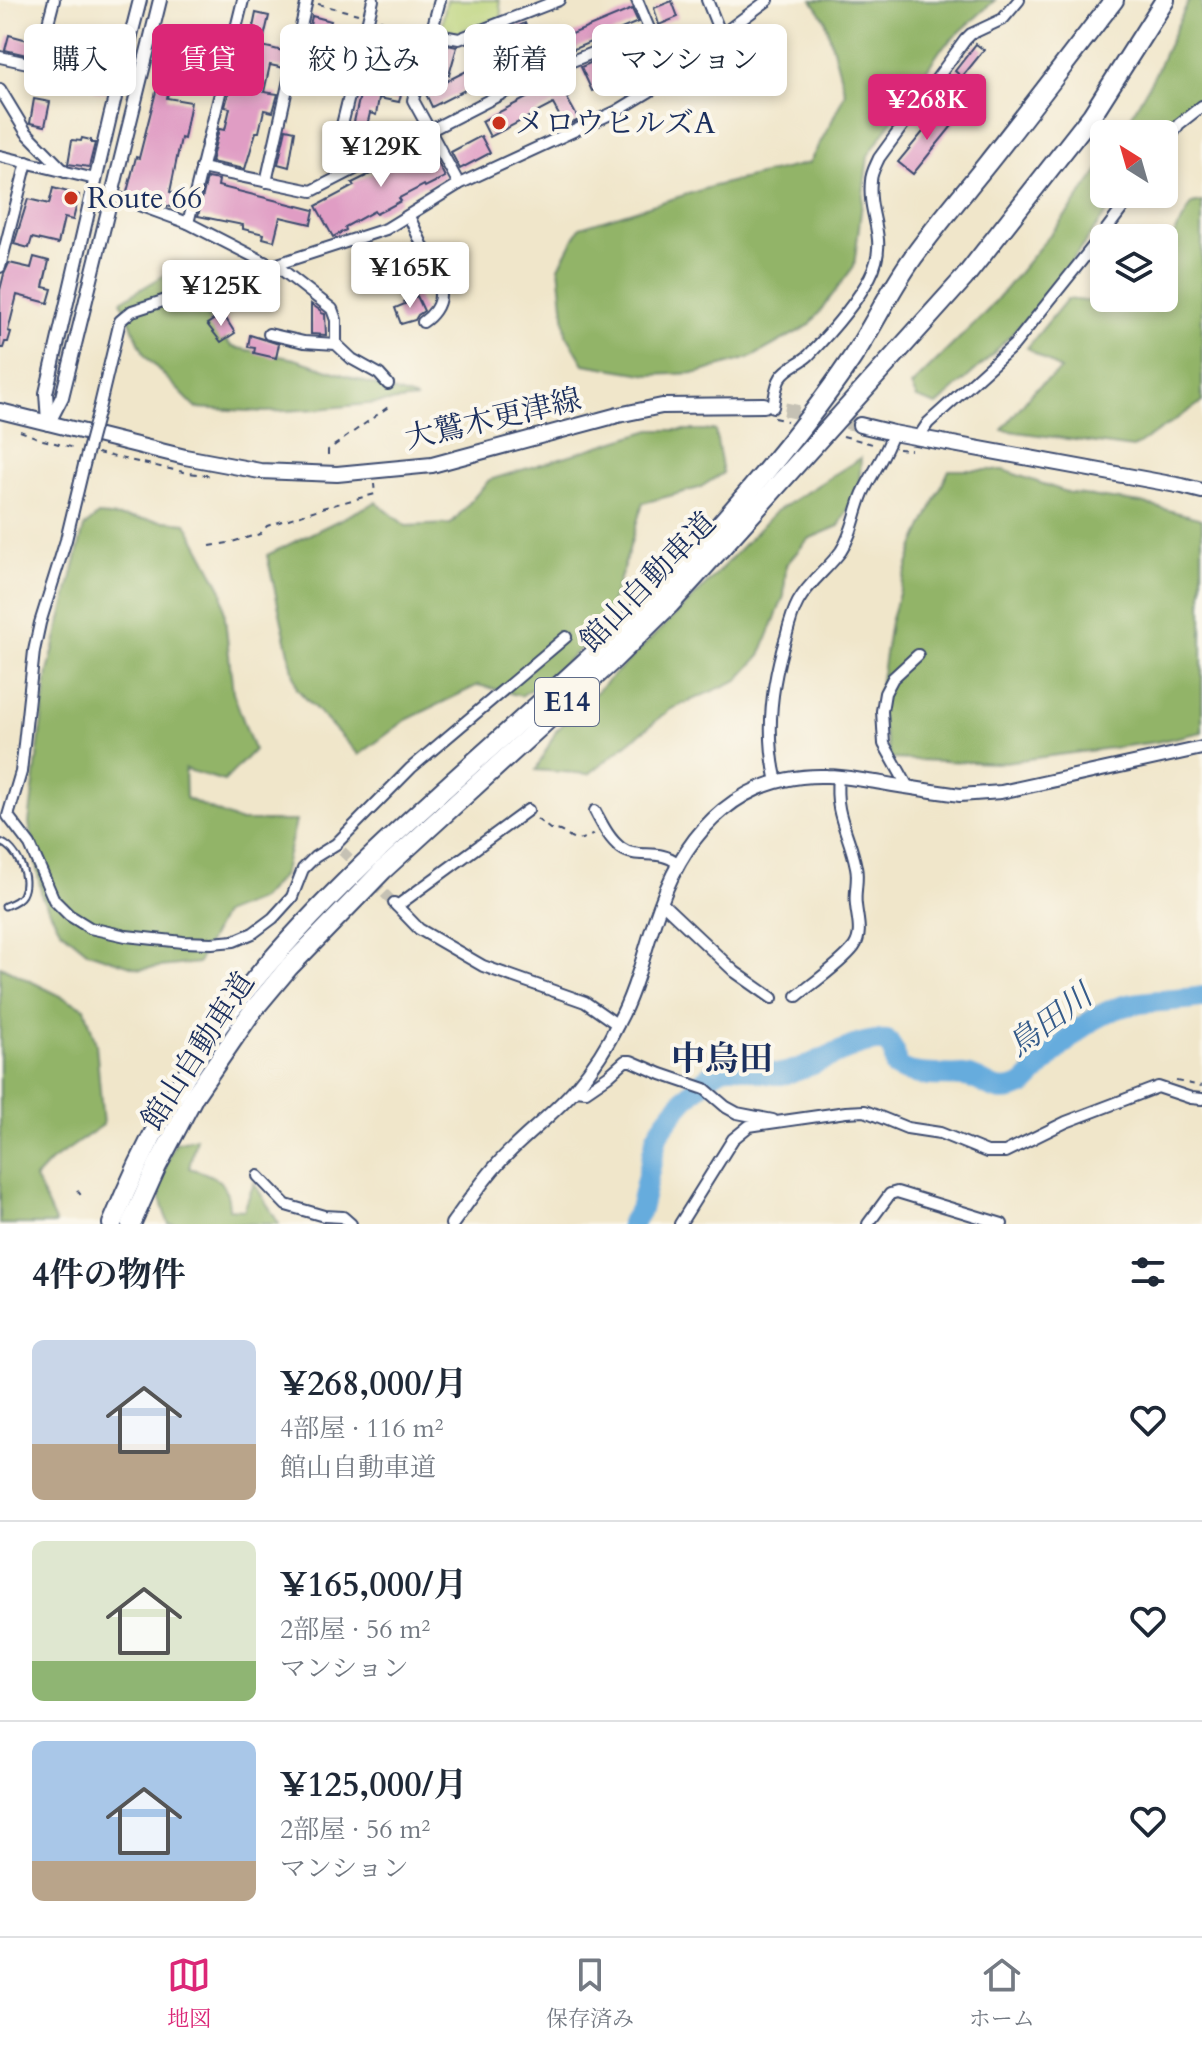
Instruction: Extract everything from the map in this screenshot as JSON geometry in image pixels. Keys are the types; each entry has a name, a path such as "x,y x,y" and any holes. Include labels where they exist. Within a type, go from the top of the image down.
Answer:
{"highway":[{"path":"1084,38 1114,0"},
{"path":"1084,38 1120,0"},
{"path":"1139,40 1165,0"},
{"path":"1139,40 1174,0"},
{"name":"館山自動車道","path":"112,1224 142,1157 179,1087 239,999 276,955 370,857 601,647 708,538 835,382 916,253 1084,38"},
{"name":"館山自動車道","path":"131,1224 194,1096 253,1010 289,967 383,870 613,660 711,560 964,278 1092,115 1139,40"}],"main road":[{"name":"大鷲木更津線","path":"0,411 185,457 260,471 337,474 432,465 662,406 770,410"},
{"path":"860,425 891,440 1202,491"}],"street":[{"path":"0,57 37,65 54,0"},
{"path":"48,424 46,393 140,0"},
{"path":"48,424 62,397 160,0"},
{"path":"188,223 243,0"},
{"path":"266,182 307,0"},
{"path":"356,167 340,133 373,0"},
{"path":"434,24 440,0"},
{"path":"448,37 459,39 559,0"},
{"path":"637,0 647,24"},
{"path":"707,0 717,24"},
{"path":"736,24 768,0"},
{"path":"770,410 778,381 807,357 847,311 870,276 878,256 879,233 872,205 871,179 879,158 965,40 1003,19 1019,0"},
{"path":"201,168 312,191 542,73 592,53"},
{"path":"0,89 26,132 65,172"},
{"path":"414,96 413,100 428,130 459,184"},
{"path":"566,637 411,768 339,848 315,857 303,869 292,897 273,918 253,933 234,941 183,942 126,936 90,928 69,915 54,900 30,845 4,817 21,772 34,651 40,623 66,540 120,321 132,311 386,229 459,184 617,111 642,96"},
{"path":"1178,126 1202,106"},
{"path":"0,156 95,179"},
{"path":"0,267 27,162"},
{"path":"111,195 188,223 275,266 332,309 336,320 336,344"},
{"path":"916,444 928,423 1014,345 1122,208"},
{"path":"409,216 435,275 440,296 433,316 423,322"},
{"path":"269,334 304,342 336,344 352,359 379,374 388,384"},
{"path":"777,782 771,758 770,716 781,652 792,617 806,590 842,550 864,492 891,440"},
{"path":"908,787 884,744 882,711 885,693 893,678 918,655"},
{"path":"452,1224 497,1164 574,1090 618,1025 677,863 706,824 728,806 749,793 801,776 838,777 960,795 990,793 1202,748"},
{"path":"797,996 847,954 858,938 857,869 839,816 838,777"},
{"path":"528,810 395,905 419,929 483,966 585,1002 618,1025"},
{"path":"595,811 604,828 621,848 629,852 669,856 677,863"},
{"path":"661,902 735,972 772,998"},
{"path":"574,1090 586,1091 625,1061 631,1061 705,1089 737,1113 783,1122"},
{"path":"680,1224 733,1139 749,1126 865,1111 907,1128 940,1133 987,1152 1005,1152 1066,1122 1158,1087 1202,1099"},
{"path":"258,1176 286,1205 324,1216 343,1217 351,1224"},
{"path":"868,1224 890,1194 897,1192 969,1220 1002,1224"}],"lane":[{"path":"0,842 13,850 24,878 22,895 5,906"}],"path":[{"path":"328,455 328,450 391,405"},
{"path":"770,410 798,424"},
{"path":"15,428 43,440 216,477"},
{"path":"838,435 916,444"},
{"path":"210,546 260,534 267,526 375,494 375,470"},
{"path":"528,810 550,829 558,829 574,840 582,840 604,828"},
{"path":"77,1190 83,1198"}],"green space":[{"path":"447,0 499,0 502,17 482,24 464,24 464,30 456,33 448,30 448,24 442,24"},
{"path":"812,0 995,0 941,49 868,156 854,266 810,325 752,357 698,373 650,375 584,364 566,334 559,267 580,227 714,186 809,163 845,93 825,19"},
{"path":"1189,0 1202,0 1202,99 1172,120 1129,120 1155,74"},
{"path":"1090,183 1090,208 1110,208 1098,224 1090,224 1090,236 1042,302 989,358 937,405 917,398 911,386 988,310"},
{"path":"1202,202 1202,402 1133,448 1002,430 1034,390 1061,370 1027,348 1067,299 1090,302 1090,312 1178,312 1178,228 1192,204"},
{"path":"170,272 232,347 295,359 417,399 266,412 196,408 145,356 121,301"},
{"path":"651,430 715,430 723,473 699,488 643,503 620,579 604,618 573,656 534,687 521,696 478,685 406,720 359,755 297,689 267,555 376,502 406,526 451,524 489,480"},
{"path":"861,458 859,488 839,526 808,539 786,565 784,596 760,656 738,680 671,709 589,774 536,770 556,731 702,589 775,512"},
{"path":"949,470 1003,470 1069,493 1141,503 1202,519 1202,732 1156,742 997,763 891,759 877,705 890,622 914,546"},
{"path":"98,515 186,523 222,590 233,692 254,750 224,781 185,769 186,798 238,821 296,821 283,875 261,899 223,914 198,963 140,969 88,952 60,929 42,897 29,823 48,672 84,527"},
{"path":"0,966 85,1008 96,1044 103,1125 50,1162 35,1178 56,1224 0,1224"},
{"path":"196,1138 189,1168 213,1176 223,1185 229,1209 244,1210 254,1183 279,1224 169,1224 161,1201 162,1174 175,1143"}],"building":[{"path":"672,1 678,17 659,24 654,8"},
{"path":"632,9 638,22 633,24 596,24"},
{"path":"256,13 269,16 264,37 264,24 254,24"},
{"path":"312,16 331,21 330,24 310,24"},
{"path":"592,26 592,41 576,48 576,32"},
{"path":"9,35 24,39 24,54 5,50"},
{"path":"976,44 984,50 962,77 955,71"},
{"path":"448,45 457,47 448,75"},
{"path":"264,46 280,50 280,67 270,65 264,92"},
{"path":"592,62 592,91 581,67"},
{"path":"464,72 464,91 432,107 427,96 448,96 448,80"},
{"path":"264,92 278,94 273,112 264,110 245,169 211,162 219,129 225,130 230,108 225,107 228,96 264,96"},
{"path":"155,96 191,102 170,192 179,194 176,209 127,192 136,157 139,158"},
{"path":"360,96 401,96 399,102 379,98 376,115 370,113 365,134 352,131"},
{"path":"530,96 566,96 579,120 565,126 553,104 490,137 482,121"},
{"path":"34,99 50,102 45,126 30,123"},
{"path":"942,109 956,121 913,174 898,162"},
{"path":"286,129 295,131 289,167 278,164"},
{"path":"481,136 490,153 460,169 451,152"},
{"path":"82,138 95,143 89,167 68,164 72,140 81,141"},
{"path":"425,142 445,177 399,198 401,201 376,214 374,211 333,237 316,206 354,186 352,183 413,153 411,149"},
{"path":"207,178 219,180 218,186 314,210 311,224 280,217 274,241 263,238 264,234 243,229 243,225 198,216"},
{"path":"53,188 79,195 73,220 64,218 58,244 32,238 29,248 14,244 28,199 49,204"},
{"path":"34,257 49,261 43,287 52,289 48,303 17,295 8,342 0,348 0,290 4,274 9,263 31,268"},
{"path":"417,296 424,311 415,320 401,324 395,308"},
{"path":"311,304 325,314 326,335 311,334"},
{"path":"223,314 235,333 221,342 207,324"},
{"path":"250,335 279,344 276,358 254,353 255,348 248,347"}],"waterway":[{"name":"鳥田川","path":"631,1224 640,1210 657,1136 685,1099 720,1069 735,1066 781,1074 861,1044 887,1041 894,1052 896,1067 921,1074 964,1076 997,1089 1013,1089 1023,1085 1072,1036 1116,1008 1202,997"}],"tunnel":[{"path":"764,405 860,425"},
{"path":"342,851 394,903"}],"place":[{"name":"メロウヒルズA","path":"499,123"},
{"name":"Route 66","path":"71,198"}],"district":[{"name":"中烏田","path":"722,1059"}]}
